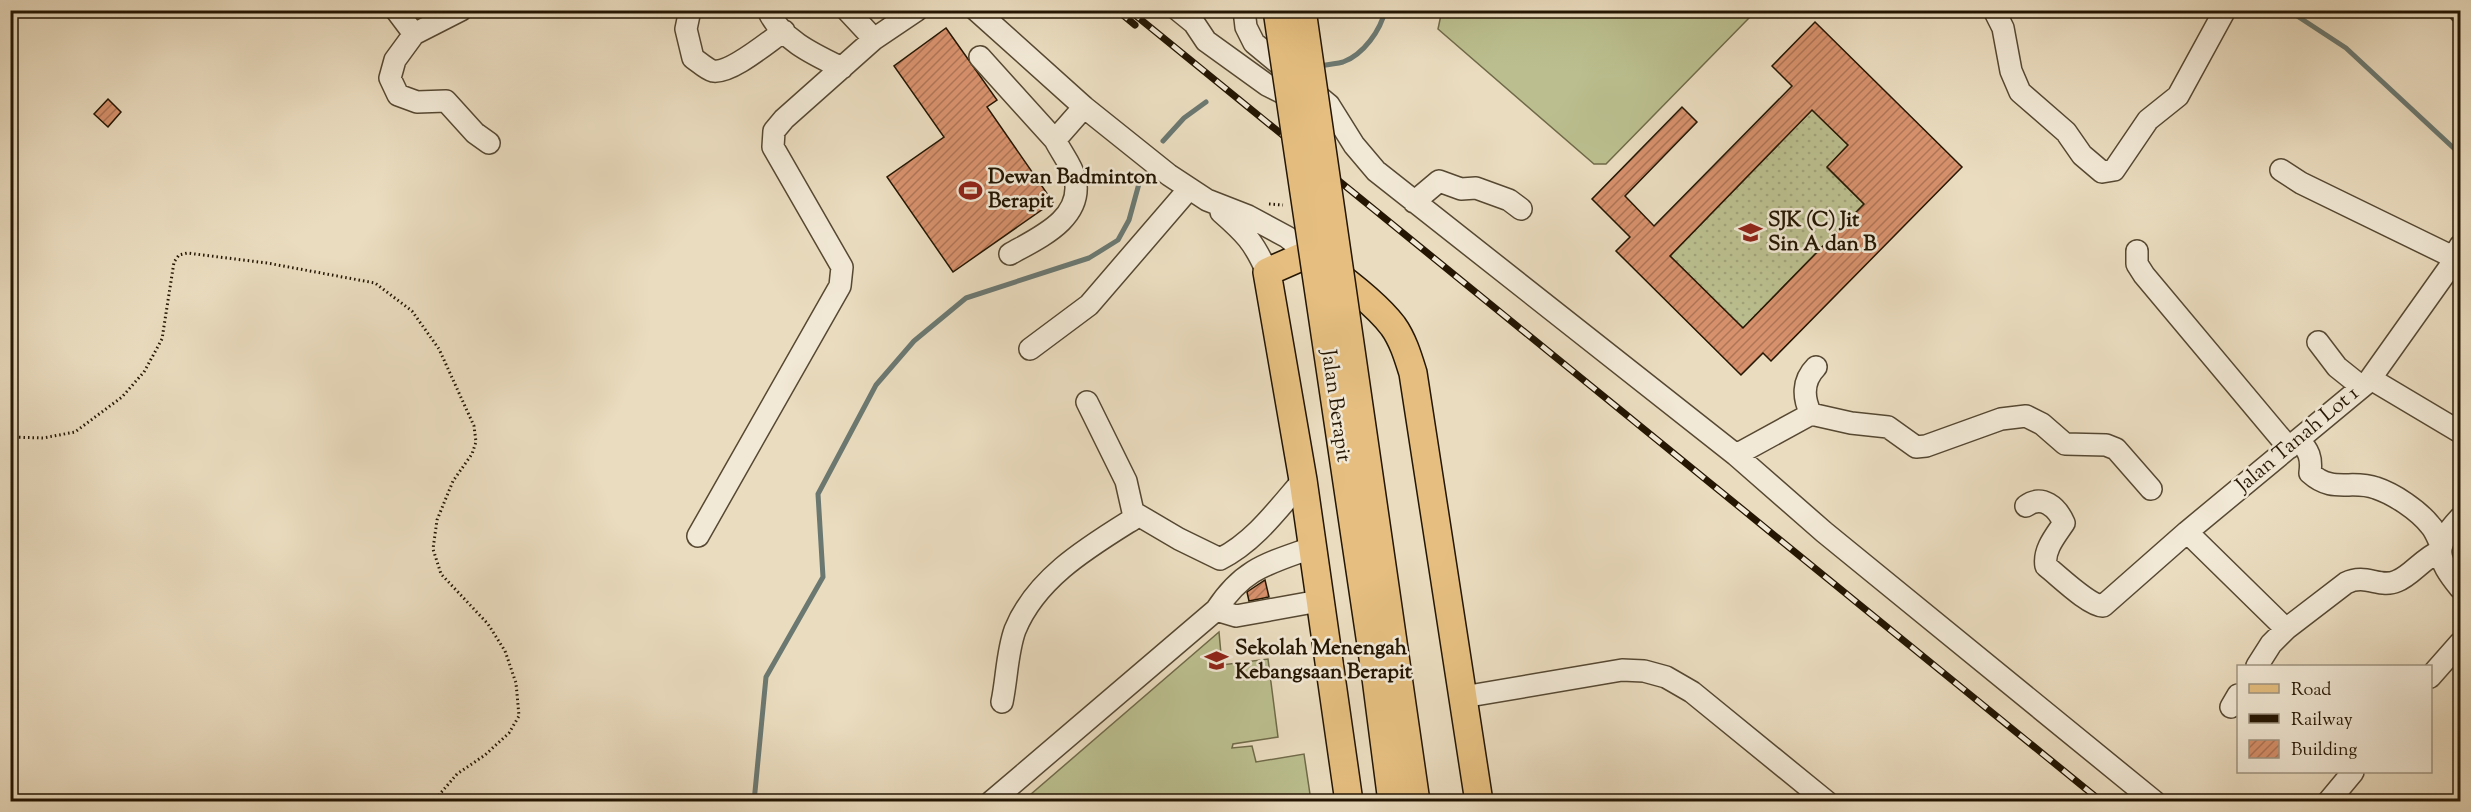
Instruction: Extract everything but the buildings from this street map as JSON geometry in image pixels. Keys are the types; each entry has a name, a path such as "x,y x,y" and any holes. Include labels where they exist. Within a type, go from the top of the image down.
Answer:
{"main road":[{"name":"Jalan Berapit","path":"1277,10 1392,801"},
{"path":"1302,10 1416,801"},
{"path":"1349,801 1302,480 1267,273 1308,254 1359,294 1393,326 1404,346 1413,373 1479,801"}],"street":[{"path":"396,10 414,34"},
{"path":"461,10 414,34 395,60 390,78 398,94 417,102 446,101 475,133 489,143"},
{"path":"690,10 686,29 693,58 711,70 722,71 744,59 784,31"},
{"path":"768,10 773,22 806,50 842,68"},
{"path":"847,10 874,39"},
{"path":"698,536 840,286 842,267 773,147 774,131 784,119 874,39 916,10"},
{"path":"976,10 1084,107 1242,230 1256,247 1267,273"},
{"path":"1178,10 1194,23 1206,41 1267,85 1289,96"},
{"path":"1244,10 1246,27 1254,43 1329,105 1354,145 1376,171 1736,455 1824,532 2155,801"},
{"path":"1994,10 2002,28 2011,71 2020,92 2066,132 2082,155 2102,172 2114,170 2148,120 2178,96 2225,10"},
{"path":"980,57 1055,140 1075,177 1076,190 1071,212 1052,230 1010,254"},
{"path":"1055,140 1084,107"},
{"path":"2281,170 2301,183 2458,252"},
{"path":"1414,201 1439,181 1461,189 1476,188 1509,200 1521,209"},
{"path":"1030,349 1089,305 1188,190"},
{"path":"1207,201 1248,216 1287,237 1308,254"},
{"path":"2137,251 2137,264 2144,275 2293,444 2308,449 2311,462 2310,473 2319,482 2329,485 2376,487 2415,511 2431,525 2441,548"},
{"name":"Jalan Tanah Lot 1","path":"2026,506 2033,501 2042,501 2049,504 2061,517 2064,522 2048,547 2046,566 2088,599 2103,606 2187,532 2366,383 2458,252"},
{"path":"2318,342 2337,367 2460,432"},
{"path":"1811,414 1804,401 1804,388 1816,367"},
{"path":"1087,402 1126,481 1133,512 1179,539 1220,558 1237,550 1269,519 1302,480"},
{"path":"1736,455 1811,414 1851,423 1888,427 1917,447 1926,446 2001,419 2026,416 2042,424 2066,444 2106,445 2116,450 2151,489"},
{"path":"1002,702 1016,629 1033,601 1052,577 1084,549 1138,516"},
{"path":"2460,518 2445,535 2441,548 2441,558 2460,588"},
{"path":"2187,532 2286,629"},
{"path":"991,801 1216,610 1233,586 1257,568 1311,548"},
{"path":"2258,665 2271,644 2286,629 2346,583 2356,578 2387,584 2395,582 2441,548"},
{"path":"1216,610 1236,615 1319,601"},
{"path":"2432,675 2460,643"},
{"path":"1463,697 1622,670 1644,671 1666,677 1692,692 1827,801"},
{"path":"2328,801 2351,773"}],"path":[{"path":"10,437 44,438 75,432 122,397 144,372 162,339 174,262 179,255 187,253 217,256 375,283 412,311 439,349 474,426 476,442 472,454 453,481 437,520 433,549 441,574 488,624 505,651 516,683 519,716 509,733 457,774 433,801"}],"green space":[{"path":"1442,10 1742,10 1749,18 1606,164 1594,164 1438,29"},
{"path":"1812,110 1848,145 1827,168 1864,204 1743,328 1670,256"},
{"path":"1219,632 1222,665 1268,659 1278,737 1233,744 1232,748 1252,746 1256,762 1304,754 1311,801 1023,801"}],"waterway":[{"path":"1318,66 1343,62 1357,54 1380,26 1385,10"},
{"path":"2288,10 2346,48 2460,154"},
{"path":"1163,141 1184,118 1206,102"},
{"path":"754,802 766,677 823,577 818,494 876,385 914,341 966,298 1089,258 1118,240 1129,220 1140,180"}],"railway":[{"path":"1117,10 1135,25"},
{"path":"1129,10 2102,802"}],"place":[{"name":"Dewan Badminton Berapit","path":"970,190"},
{"name":"SJK (C) Jit Sin A dan B","path":"1750,233"},
{"name":"Sekolah Menengah Kebangsaan Berapit","path":"1217,661"}]}
